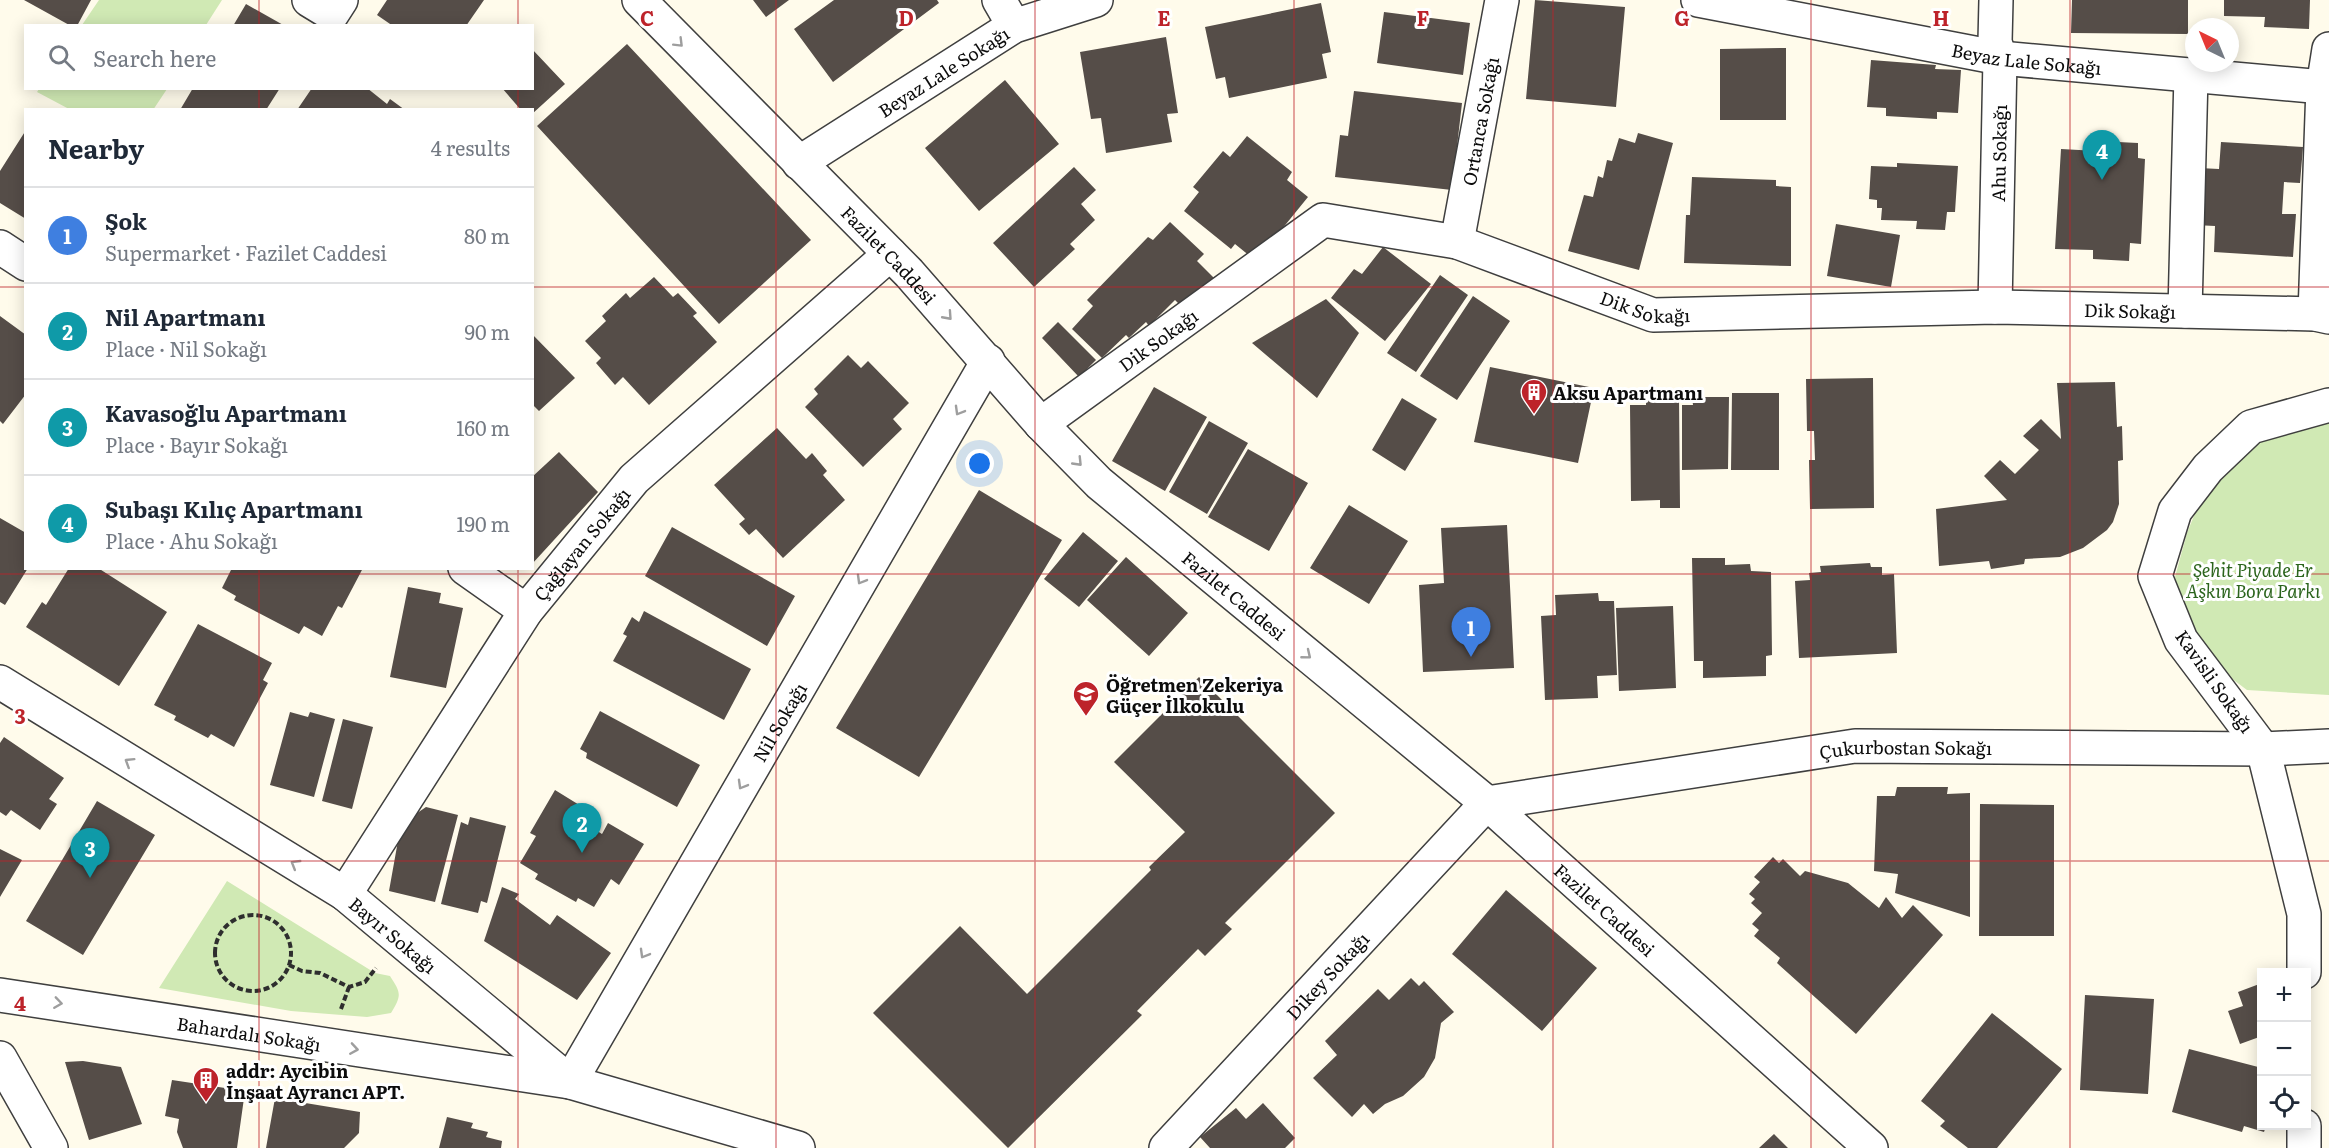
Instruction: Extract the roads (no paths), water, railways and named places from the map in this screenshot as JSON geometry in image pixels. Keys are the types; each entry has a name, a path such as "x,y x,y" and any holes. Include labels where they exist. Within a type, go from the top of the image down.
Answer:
{"street":[{"path":"309,0 332,14 341,0"},
{"name":"Fazilet Caddesi","path":"639,0 890,254 988,361 1041,424 1099,483 1487,803 1871,1148"},
{"name":"Beyaz Lale Sokağı","path":"799,163 1006,13 1096,0"},
{"name":"Ortanca Sokağı","path":"1457,242 1502,0"},
{"name":"Beyaz Lale Sokağı","path":"1698,0 1858,15 2000,58 2323,87"},
{"name":"Ahu Sokağı","path":"1995,307 2000,58 1995,42 1996,0"},
{"path":"2322,315 2323,87 2329,50"},
{"path":"2185,310 2191,75"},
{"name":"Dik Sokağı","path":"1041,424 1323,220 1457,242 1653,315 1995,307 2322,315"},
{"path":"0,247 24,263"},
{"name":"Çağlayan Sokağı","path":"345,894 526,611 634,479 890,254"},
{"name":"Nil Sokağı","path":"570,1082 988,361"},
{"name":"Kavisli Sokağı","path":"2304,968 2304,914 2263,749 2181,640 2155,576 2175,512 2208,468 2251,426 2329,405"},
{"path":"468,570 526,611"},
{"name":"Bayır Sokağı","path":"0,682 345,894 570,1082 798,1148"},
{"name":"Çukurbostan Sokağı","path":"1487,803 1856,746 2263,749 2329,746"},
{"name":"Dikey Sokağı","path":"1166,1148 1487,803"},
{"name":"Bahardalı Sokağı","path":"0,995 570,1082"},
{"path":"0,1058 51,1148"},
{"path":"2304,1130 2304,1148"}],"place":[{"name":"Subaşı Kılıç Apartmanı","path":"2102,180"},
{"name":"Aksu Apartmanı","path":"1534,415"},
{"name":"Şok","path":"1471,657"},
{"name":"Öğretmen Zekeriya Güçer İlkokulu","path":"1086,717"},
{"name":"Nil Apartmanı","path":"582,853"},
{"name":"Kavasoğlu Apartmanı","path":"90,878"},
{"name":"addr: Aycibin İnşaat Ayrancı APT.","path":"206,1103"}],"park label":[{"name":"Şehit Piyade Er Aşkın Bora Parkı","path":"2253,579"}]}
